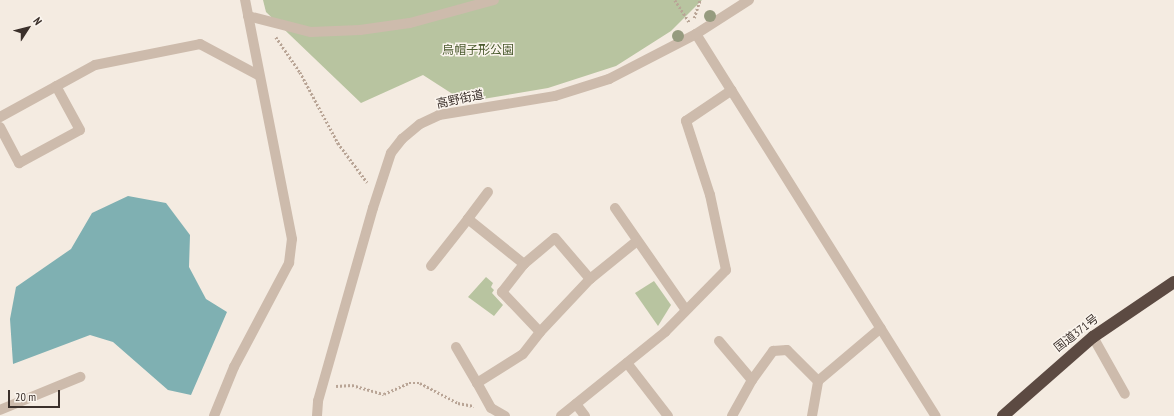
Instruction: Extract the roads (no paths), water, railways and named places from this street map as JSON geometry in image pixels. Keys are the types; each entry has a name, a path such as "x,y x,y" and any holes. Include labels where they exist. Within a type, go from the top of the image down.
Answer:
{"highway":[{"name":"国道371号","path":"1003,416 1093,337 1174,282"}],"street":[{"path":"214,416 234,367 289,264 292,239 258,74 245,0"},
{"path":"248,16 266,22 311,32 360,30 410,23 494,0"},
{"name":"高野街道","path":"318,416 323,386 378,195 391,153 402,139 420,124 439,115 555,96 609,79 696,34 749,0"},
{"path":"696,34 936,416"},
{"path":"0,117 95,65 200,44 258,74"},
{"path":"0,127 19,163 80,130 56,86"},
{"path":"561,416 665,332 726,270 710,195 686,120 732,90"},
{"path":"431,266 488,192"},
{"path":"615,208 686,310"},
{"path":"468,219 524,264"},
{"path":"540,332 502,292 524,264 555,238 590,280"},
{"path":"477,383 523,354 540,332 590,280 637,241"},
{"path":"812,416 818,381 880,328"},
{"path":"1093,337 1125,394"},
{"path":"719,340 752,380"},
{"path":"456,347 491,408 505,416"},
{"path":"732,416 752,380 773,351 787,350 818,381"},
{"path":"627,363 668,416"},
{"path":"0,410 80,376"},
{"path":"576,404 585,416"}],"water":[{"path":"128,196 166,203 190,235 189,267 206,299 227,312 191,395 168,390 113,342 90,335 13,364 10,319 16,287 71,249 92,213"}],"park label":[{"name":"烏帽子形公園","path":"478,50"}]}
